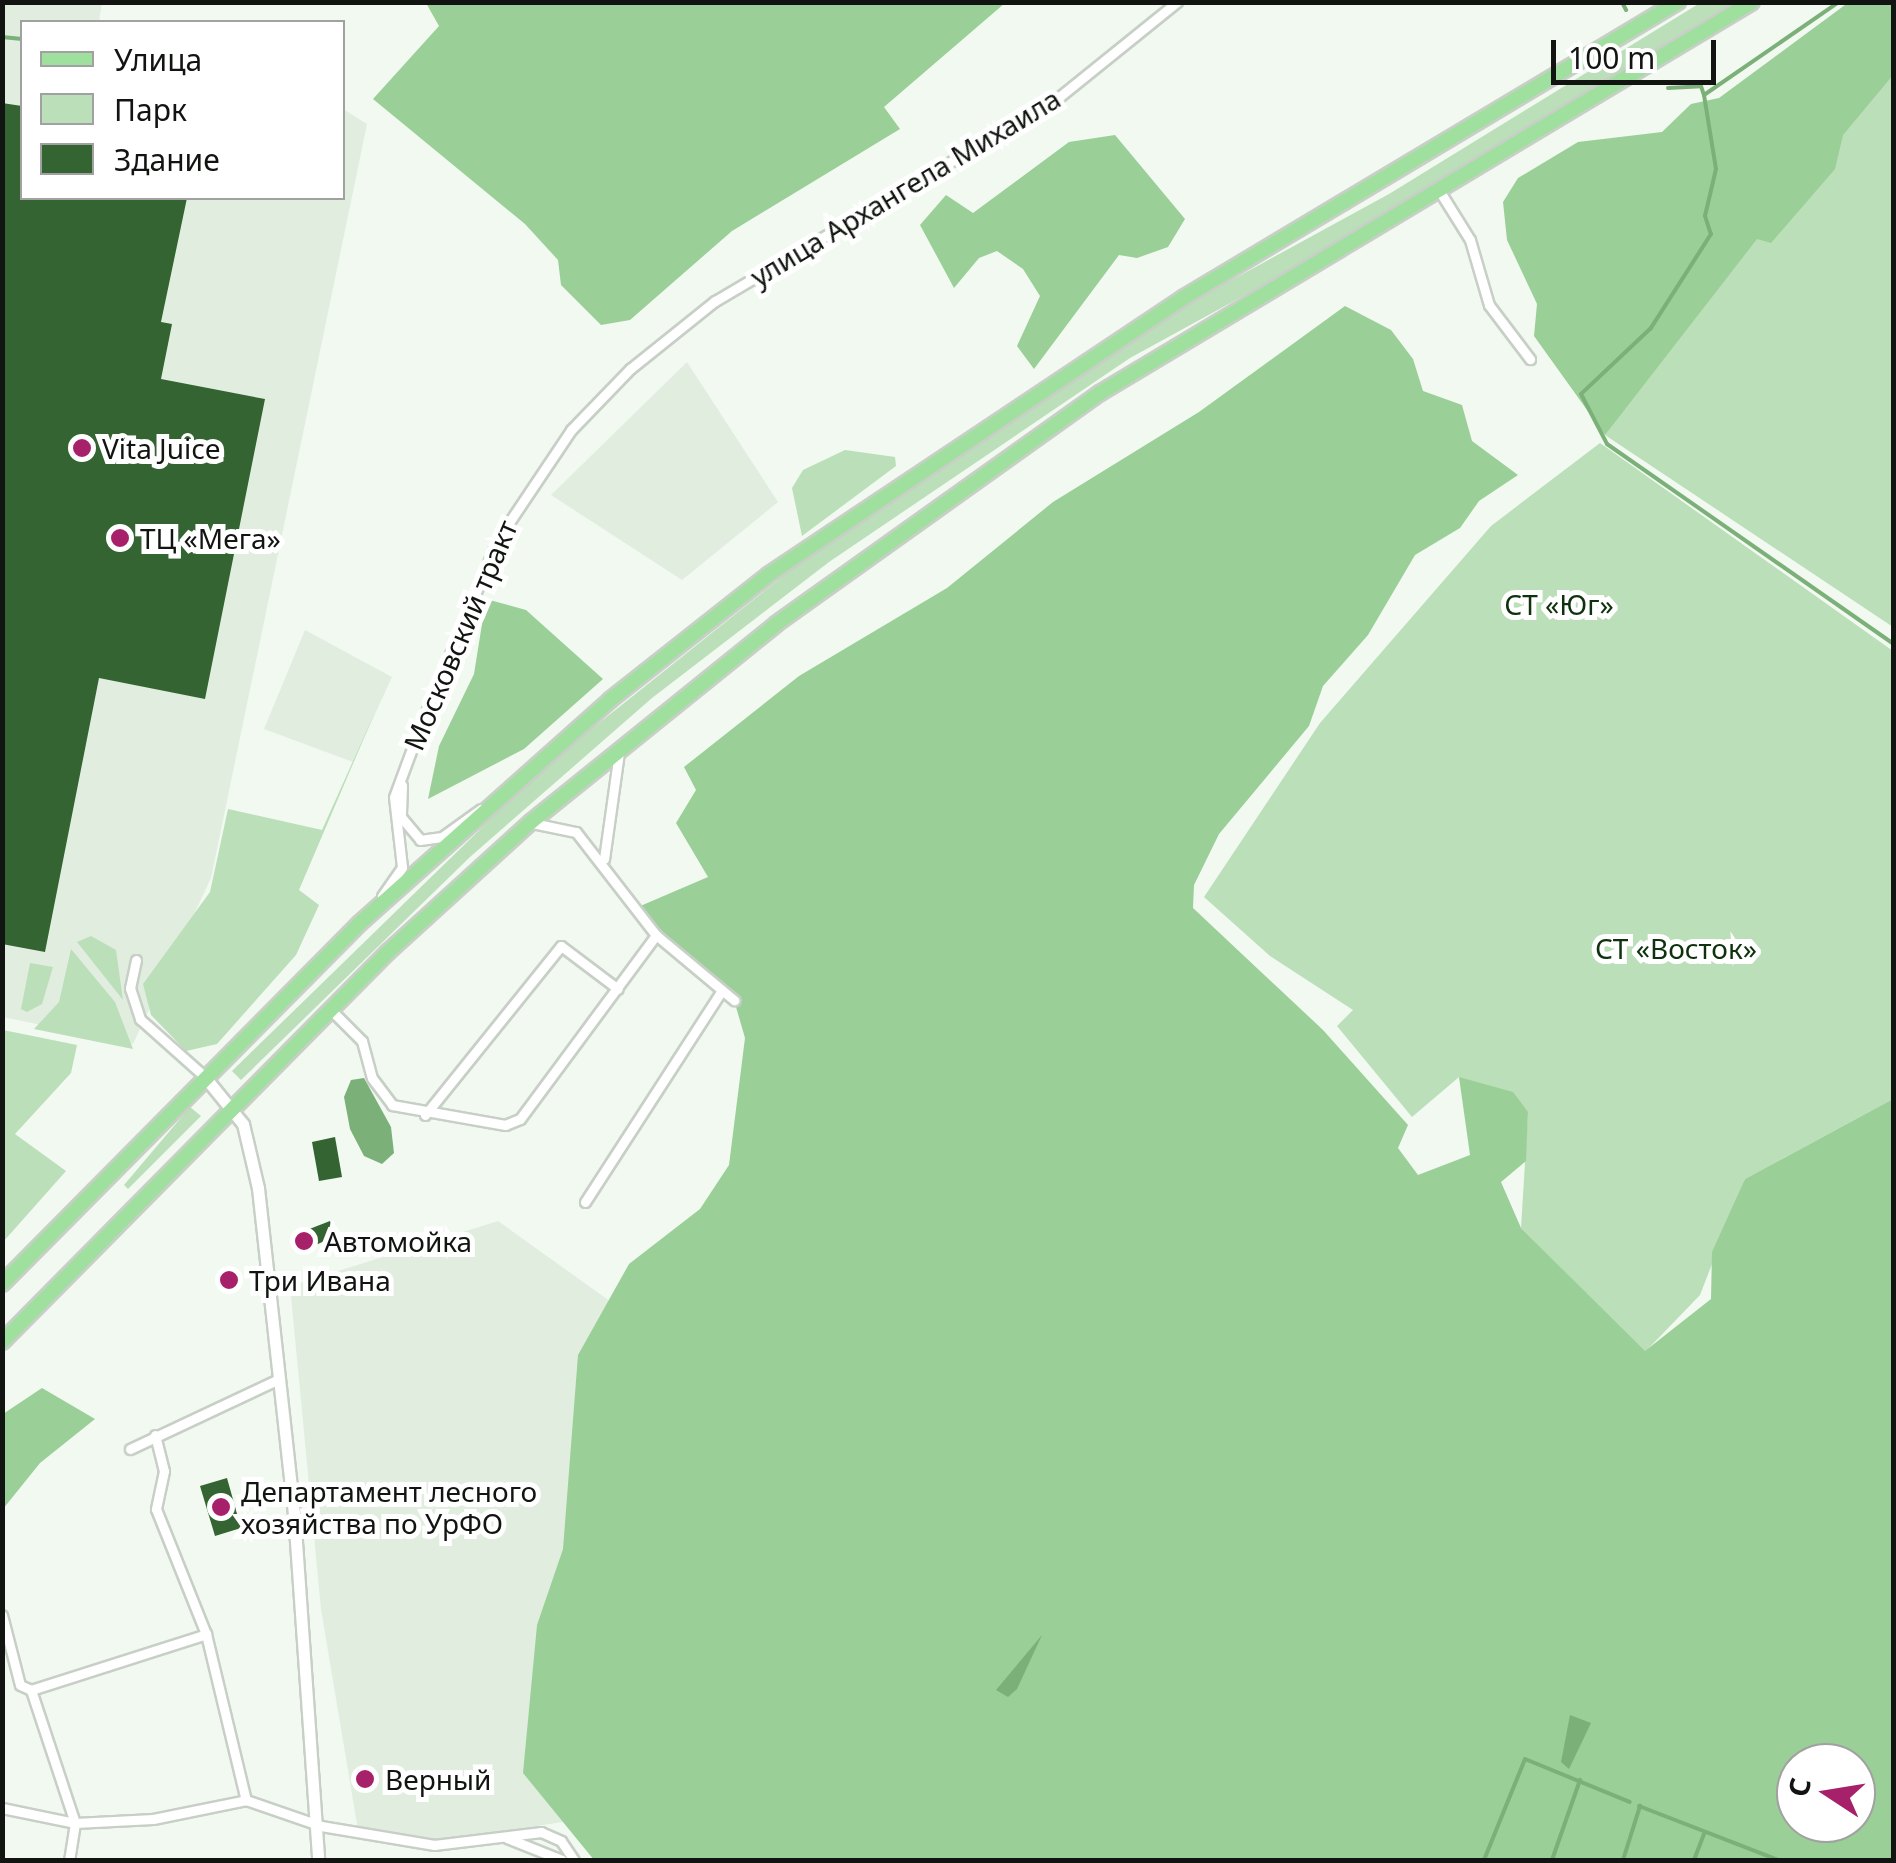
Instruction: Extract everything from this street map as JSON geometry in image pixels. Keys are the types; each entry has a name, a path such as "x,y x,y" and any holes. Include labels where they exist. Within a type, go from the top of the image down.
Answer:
{"main road":[{"path":"2,1284 204,1076 367,916 485,808 768,576 979,428 1678,2"},
{"path":"2,1342 329,1008 531,822 619,749 969,480 1116,383 1442,195 1752,2"}],"street":[{"name":"улица Архангела Михаила","path":"630,369 787,255 1058,98 1177,2"},
{"path":"1442,195 1470,240 1490,305 1530,360"},
{"name":"Московский тракт","path":"367,916 402,867 393,806 405,763 512,514 572,430 630,369"},
{"path":"604,858 619,749"},
{"name":"Московский тракт","path":"405,763 400,811 416,838 434,841 485,808"},
{"path":"531,822 576,832 604,858 656,935 734,1000"},
{"path":"329,1008 362,1040 372,1078 392,1105 505,1125 520,1119 656,935"},
{"path":"426,1114 561,946 618,988"},
{"path":"136,960 130,988 140,1019 234,1104 258,1188 320,1826 318,1860"},
{"path":"586,1202 722,990"},
{"path":"130,1449 279,1379"},
{"path":"155,1435 164,1471 156,1508 206,1634 246,1800"},
{"path":"2,1615 20,1686 31,1690 206,1634"},
{"path":"31,1690 75,1823 69,1860"},
{"path":"2,1808 75,1823 153,1820 246,1800 320,1826 434,1845 541,1832 561,1841 574,1860"},
{"path":"504,1837 562,1860"}],"shaded area":[{"path":"1849,2 1893,3 1893,75 1843,135 1835,169 1771,243 1757,239 1605,435 1534,336 1537,304 1507,240 1503,202 1518,178 1578,142 1662,132 1691,104 1719,98"},
{"path":"3,3 102,3 99,20 20,20 20,200 345,200 345,110 367,124 211,878 133,1044 3,1017"},
{"path":"426,3 1005,3 884,107 900,129 732,231 630,320 601,325 561,285 558,260 525,224 373,99 439,26"},
{"path":"1115,135 1185,219 1168,247 1137,258 1119,255 1034,369 1017,346 1040,296 1023,269 997,251 979,258 954,288 920,225 946,195 973,213 1069,142"},
{"path":"1345,306 1391,330 1413,359 1423,391 1462,405 1472,441 1518,475 1479,501 1460,528 1415,555 1368,635 1323,686 1309,726 1219,834 1194,885 1193,908 1323,1030 1408,1125 1398,1148 1418,1175 1470,1155 1459,1077 1513,1092 1528,1112 1526,1161 1501,1182 1521,1228 1645,1351 1711,1299 1712,1252 1745,1179 1893,1099 1893,1860 594,1860 523,1773 537,1625 563,1549 578,1355 629,1264 700,1209 729,1165 745,1038 734,1000 656,935 638,907 708,877 676,823 696,790 684,767 799,676 947,588 1053,502 1199,412"},
{"path":"687,362 778,502 682,580 551,495"},
{"path":"486,599 526,610 603,679 524,749 428,799 439,746 474,674"},
{"path":"305,630 392,677 353,762 264,729"},
{"path":"364,1078 391,1127 394,1153 382,1164 364,1156 350,1129 344,1097 351,1080"},
{"path":"498,1221 625,1312 569,1821 435,1842 358,1830 321,1609 290,1286"},
{"path":"42,1388 95,1419 40,1463 3,1509 3,1414"},
{"path":"1042,1635 1017,1689 1008,1697 996,1690"},
{"path":"1570,1715 1591,1723 1569,1769 1561,1762"}],"green space":[{"path":"1700,3 1732,3 1307,261 1130,358 829,562 652,698 470,857 241,1080 232,1071 544,767 803,560 1195,300 1389,194"},
{"path":"1893,28 1893,627 1605,435"},
{"name":"СТ «Восток»","path":"1600,443 1893,651 1893,1099 1745,1179 1700,1295 1645,1352 1521,1228 1528,1113 1459,1077 1412,1117 1337,1026 1353,1010 1270,956 1204,897 1320,723 1491,526"},
{"path":"845,450 895,457 896,466 802,536 792,488 803,470"},
{"path":"376,710 299,890 319,905 296,955 217,1044 186,1051 151,1015 143,984 210,892 228,809 322,830"},
{"path":"91,936 116,950 123,1000 77,942"},
{"path":"71,949 115,1002 133,1049 34,1029 59,1002"},
{"path":"30,963 53,967 42,1004 27,1012 21,1009"},
{"path":"3,1030 77,1045 71,1073 15,1134 66,1171 3,1242"},
{"path":"190,1107 201,1116 128,1189 124,1185"}],"building":[{"name":"ТЦ «Мега»","path":"2,103 20,106 20,200 187,200 161,322 172,324 161,379 265,399 205,699 99,678 45,952 2,944"},
{"path":"335,1137 342,1177 319,1181 312,1142"},
{"path":"330,1221 335,1236 301,1252 294,1235"},
{"name":"Департамент лесного хозяйства по УрФО","path":"227,1478 241,1528 215,1536 200,1486"}],"waterway":[{"path":"1622,2 1626,10"},
{"path":"1704,95 1839,2"},
{"path":"2,37 20,39"},
{"path":"1668,88 1701,86 1704,95 1716,169 1705,216 1711,234 1651,328 1581,394 1607,444 1894,644"},
{"path":"1484,1860 1525,1759 1630,1802"},
{"path":"1552,1860 1580,1780"},
{"path":"1639,1806 1778,1860"},
{"path":"1623,1860 1640,1806"},
{"path":"1694,1860 1705,1832"}],"place":[{"name":"Vita Juice","path":"82,448"},
{"name":"ТЦ «Мега»","path":"120,538"},
{"name":"Автомойка","path":"304,1241"},
{"name":"Три Ивана","path":"229,1280"},
{"name":"Департамент лесного хозяйства по УрФО","path":"221,1507"},
{"name":"Верный","path":"365,1779"}],"park label":[{"name":"СТ «Юг»","path":"1559,604"}]}
